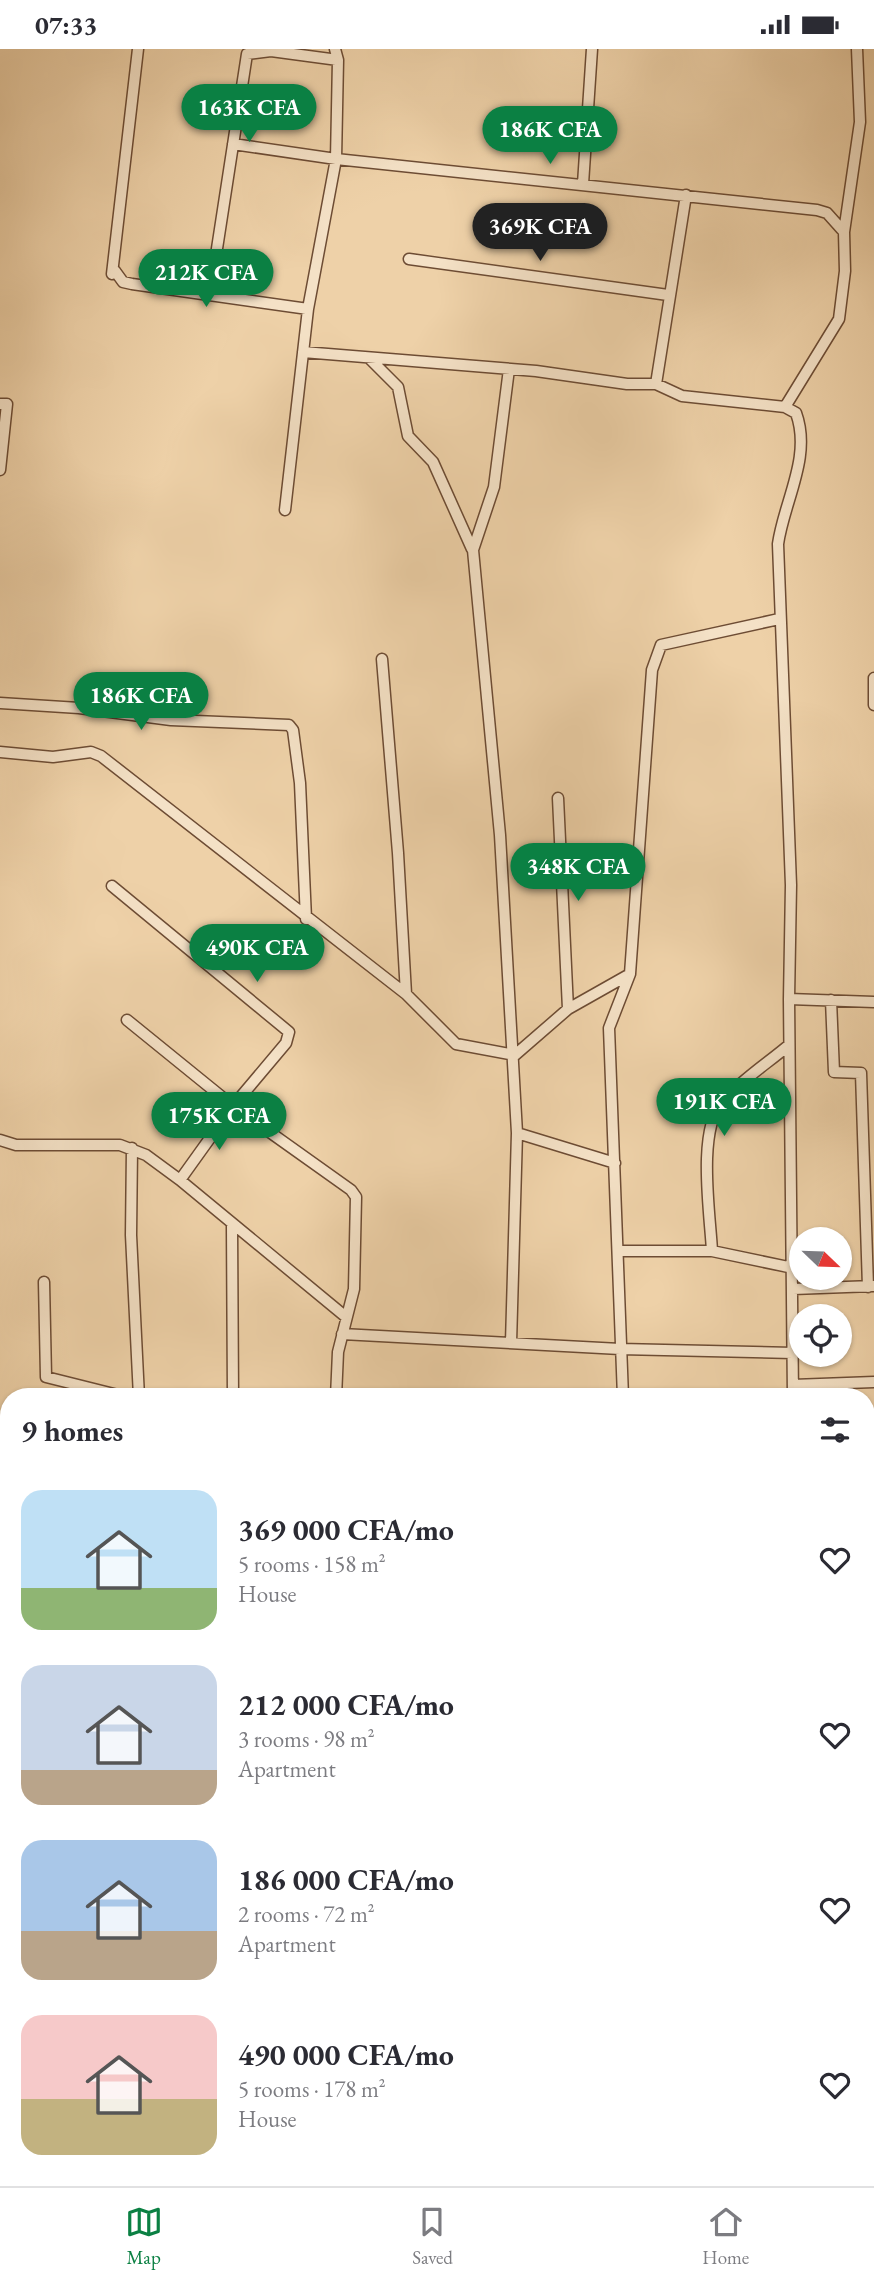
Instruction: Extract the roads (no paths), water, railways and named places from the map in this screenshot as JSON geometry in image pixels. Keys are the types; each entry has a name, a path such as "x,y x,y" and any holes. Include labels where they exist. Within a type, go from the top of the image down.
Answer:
{"street":[{"path":"138,49 112,274 115,271 123,282 132,284 308,309"},
{"path":"285,510 308,309 335,159 338,60 335,49"},
{"path":"583,184 592,49"},
{"path":"785,407 839,320 845,271 845,232 860,122 857,49"},
{"path":"210,294 247,54 271,51 338,60"},
{"path":"233,144 335,159 817,210 827,213 845,232"},
{"path":"656,384 668,295 686,195"},
{"path":"409,259 668,295"},
{"path":"303,352 509,369 627,384 656,384 682,396 785,407 796,413 800,425 799,458 795,483 782,514 779,534 779,619 791,885 789,1045 792,1227"},
{"path":"369,358 398,387 408,436 433,462 473,550 500,835 515,1055 517,1133 511,1343"},
{"path":"473,550 494,488 509,369"},
{"path":"0,404 7,404 0,470"},
{"path":"622,1388 609,1028 631,974 652,670 661,645 779,619"},
{"path":"382,659 398,853 405,994"},
{"path":"874,678 874,705"},
{"path":"0,703 79,708 171,720 289,725 293,730 300,783 306,919"},
{"path":"0,752 53,757 91,752 100,756 405,994 456,1044 515,1055"},
{"path":"558,798 568,1009"},
{"path":"112,886 287,1027 289,1033 286,1043 233,1106 180,1180"},
{"path":"515,1055 568,1009 631,974"},
{"path":"789,999 874,1002"},
{"path":"831,1000 834,1072 861,1073 871,1286 852,1287"},
{"path":"127,1020 233,1106 348,1188 356,1198 355,1289 342,1334 337,1388"},
{"path":"712,1251 708,1151 712,1119 722,1102 789,1045"},
{"path":"517,1133 615,1163"},
{"path":"0,1140 16,1145 120,1145 132,1148 180,1180 232,1226 346,1317"},
{"path":"132,1148 131,1235 139,1388"},
{"path":"232,1226 233,1388"},
{"path":"618,1251 712,1251 789,1267"},
{"path":"44,1282 46,1377 89,1388"},
{"path":"342,1334 620,1349 789,1353"},
{"path":"793,1367 793,1385 874,1382"},
{"path":"72,1384 72,1388"}]}
